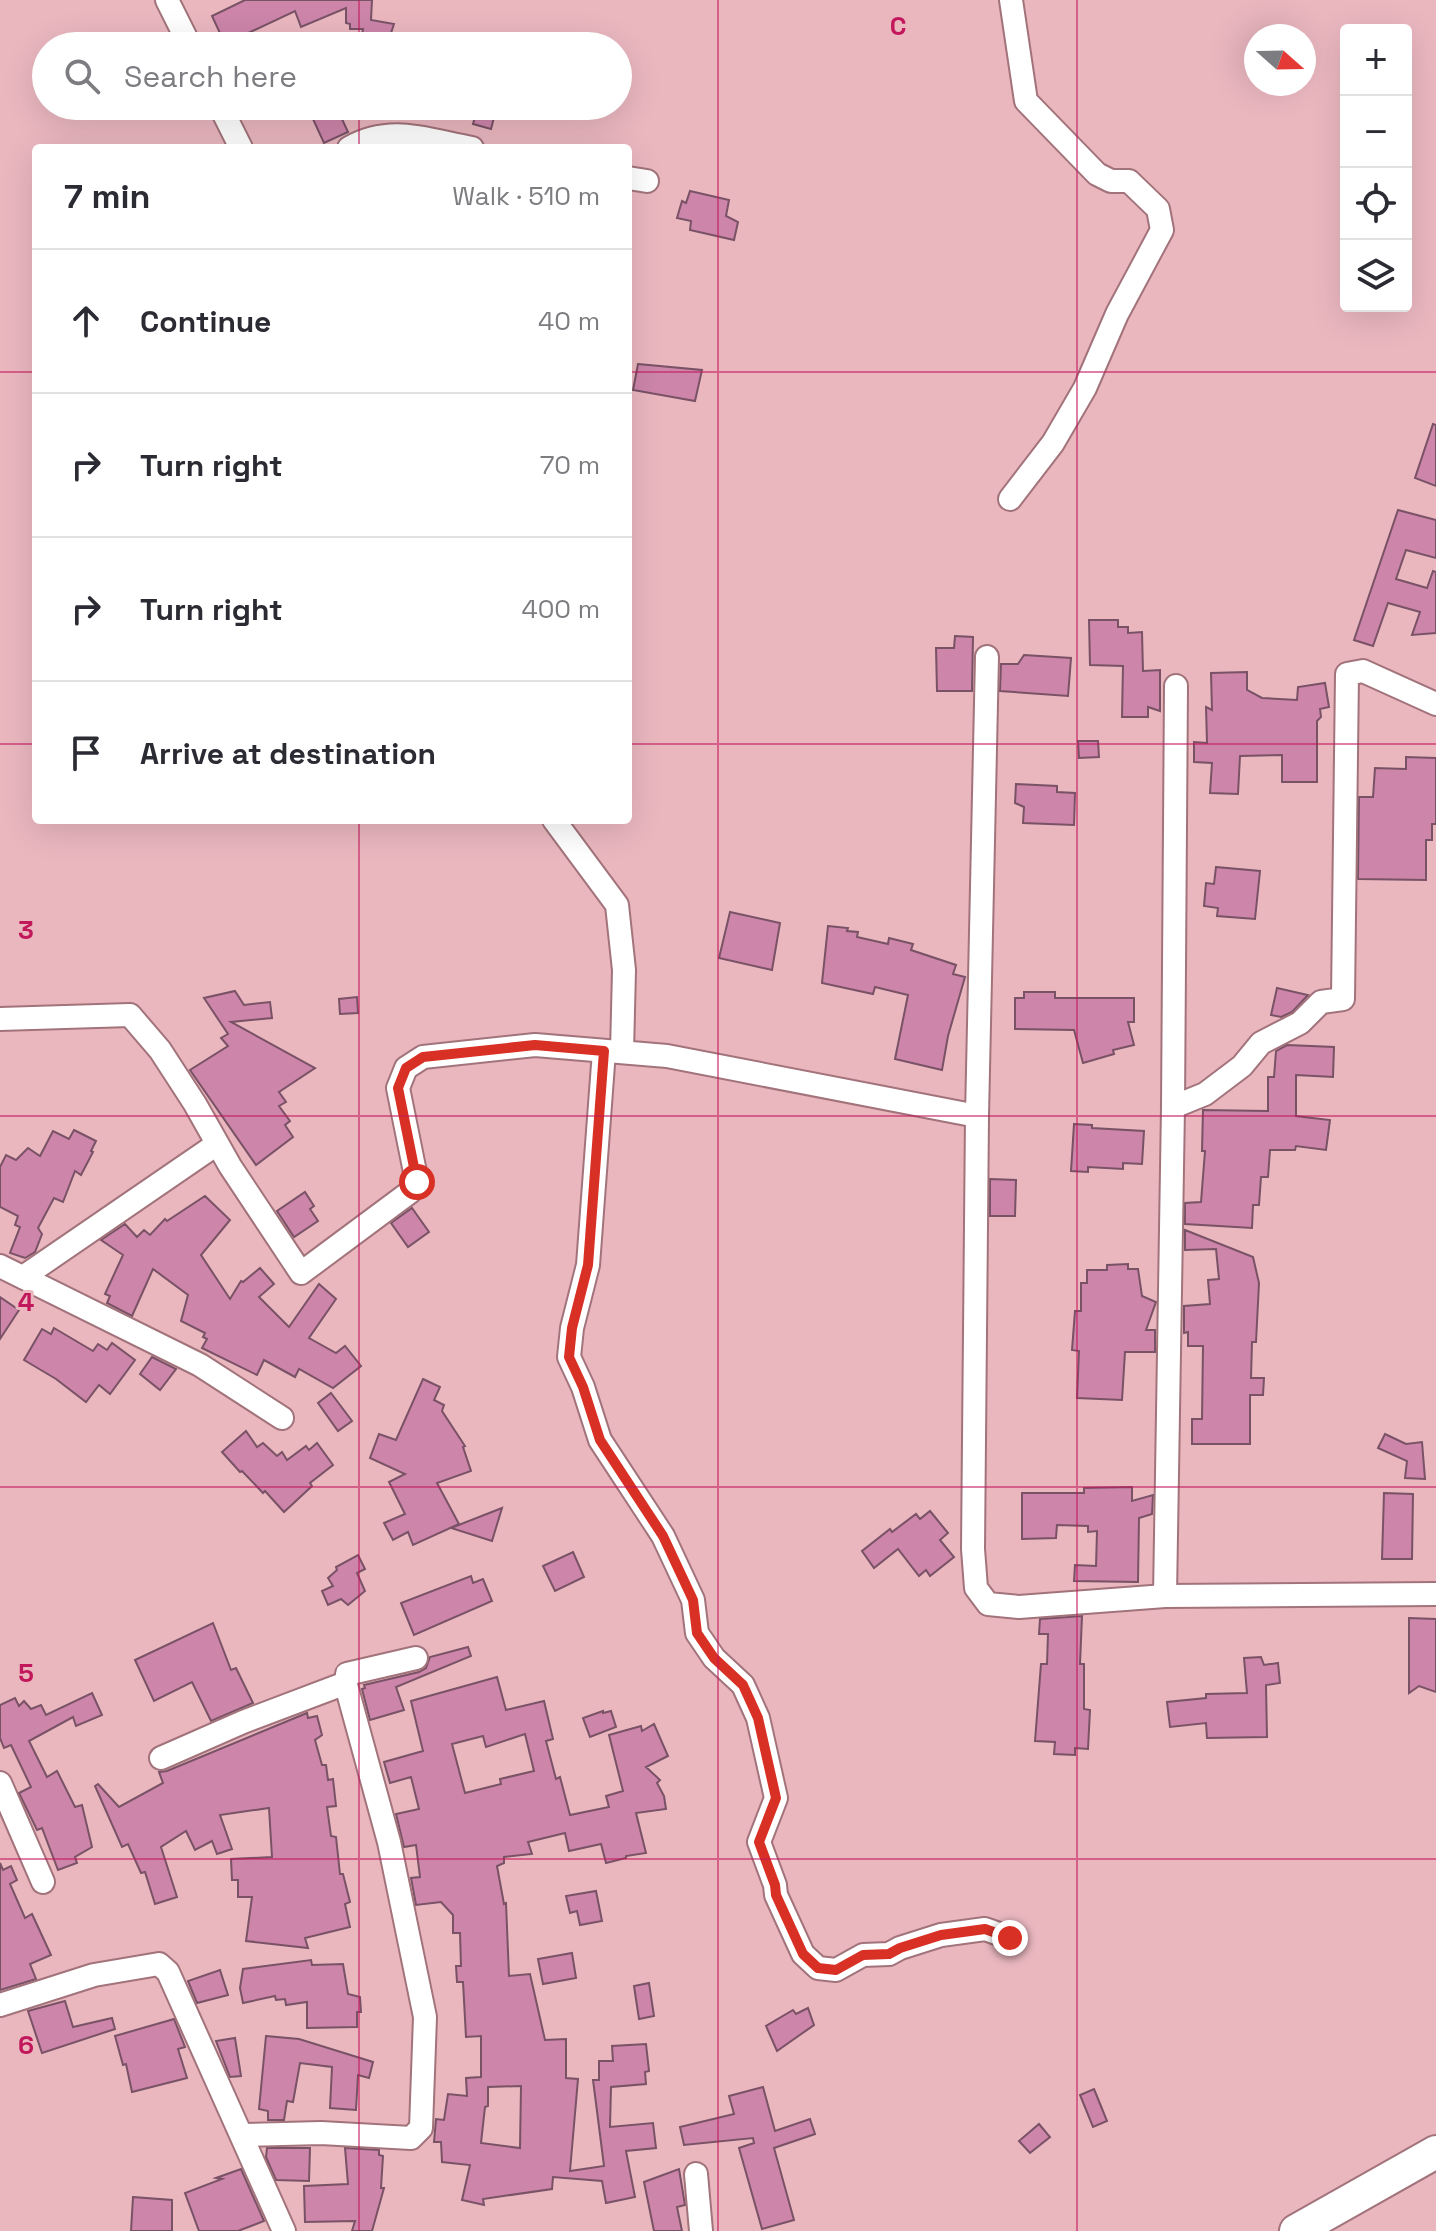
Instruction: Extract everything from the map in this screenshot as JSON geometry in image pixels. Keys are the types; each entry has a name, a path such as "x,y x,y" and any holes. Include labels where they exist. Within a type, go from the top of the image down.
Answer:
{"street":[{"path":"167,0 183,32"},
{"path":"1010,499 1053,443 1085,388 1117,314 1162,230 1158,209 1129,181 1111,181 1097,174 1026,101 1011,0"},
{"path":"227,120 239,144"},
{"path":"358,144 379,135 395,133 450,144"},
{"path":"987,657 977,1116 973,1458 976,1588 988,1604 1019,1607 1165,1596 1436,1594"},
{"path":"1173,1107 1205,1094 1242,1066 1261,1043 1300,1023 1321,1002 1343,999 1347,674 1363,671 1436,704"},
{"path":"1165,1596 1176,686"},
{"path":"557,824 617,905 624,970 588,1265 572,1328 569,1357 583,1387 600,1440 663,1536 693,1600 697,1633 714,1658 743,1685 758,1718 776,1798 759,1842 776,1895 803,1954 818,1968 836,1970 863,1955 889,1954 941,1935 985,1929 1010,1938"},
{"path":"0,1019 130,1015 160,1050 301,1273 410,1192 417,1182 398,1088 406,1068 423,1057 535,1045 667,1056 977,1116"},
{"path":"23,1277 217,1144"},
{"path":"0,1266 200,1365 282,1418"},
{"path":"242,2135 321,2133 411,2138 419,2132 422,2123 425,2017 389,1842 346,1683 347,1674 416,1658"},
{"path":"161,1758 243,1722 346,1683"},
{"path":"0,1783 43,1882"},
{"path":"0,2005 94,1975 159,1964 168,1972 284,2231"},
{"path":"1296,2231 1436,2152"},
{"path":"696,2174 701,2231"}],"building":[{"path":"245,0 372,0 371,20 394,24 391,32 350,29 350,24 346,23 346,8 301,27 295,11 250,32 219,32 212,16"},
{"path":"313,120 342,120 348,132 324,143"},
{"path":"474,120 493,120 491,129 473,124"},
{"path":"690,191 729,200 726,216 738,222 734,240 690,230 691,221 677,218 682,201 686,203"},
{"path":"638,364 702,370 695,401 633,390"},
{"path":"1433,424 1436,425 1436,486 1415,478"},
{"path":"1398,510 1436,520 1436,558 1406,550 1396,579 1427,588 1433,571 1436,572 1436,633 1412,635 1420,612 1388,603 1373,646 1354,640"},
{"path":"1089,620 1118,620 1118,627 1128,627 1128,633 1142,632 1143,671 1160,670 1160,711 1148,707 1148,717 1122,717 1123,666 1090,665"},
{"path":"955,636 973,637 972,691 937,691 936,648 954,648"},
{"path":"1024,655 1071,658 1068,696 1000,691 1001,664 1018,664"},
{"path":"1247,672 1247,690 1262,698 1297,700 1298,687 1325,683 1329,707 1320,709 1321,717 1317,721 1317,782 1282,782 1282,755 1240,756 1238,794 1210,793 1212,763 1194,762 1194,742 1207,743 1206,707 1212,710 1211,673"},
{"path":"1078,741 1098,741 1099,757 1079,758"},
{"path":"1406,757 1436,758 1436,824 1432,824 1432,840 1426,840 1426,880 1358,879 1359,797 1373,797 1375,768 1406,769"},
{"path":"1016,784 1057,786 1057,792 1075,793 1074,825 1023,823 1024,807 1015,803"},
{"path":"1216,867 1260,871 1255,919 1217,916 1218,908 1204,906 1206,883 1214,884"},
{"path":"730,912 780,923 772,970 719,958"},
{"path":"828,926 848,928 847,931 858,932 857,937 888,944 889,938 913,944 911,950 956,965 953,974 965,977 942,1070 895,1059 908,995 875,987 873,994 822,983"},
{"path":"1277,988 1308,995 1292,1012 1281,1017 1271,1015"},
{"path":"235,991 244,1005 270,1002 272,1018 231,1022 315,1068 279,1092 286,1102 279,1106 290,1121 285,1125 293,1137 256,1165 190,1070 228,1046 221,1038 228,1034 204,998"},
{"path":"1024,992 1055,992 1055,998 1134,998 1134,1022 1128,1022 1134,1045 1083,1063 1074,1030 1015,1029 1015,998 1024,998"},
{"path":"357,997 358,1013 340,1014 339,999"},
{"path":"1287,1045 1334,1047 1333,1077 1296,1075 1296,1116 1330,1120 1326,1150 1296,1146 1295,1150 1270,1150 1268,1177 1261,1177 1259,1205 1253,1205 1252,1228 1185,1224 1185,1203 1201,1202 1205,1151 1202,1151 1203,1110 1268,1111 1268,1077 1274,1077 1276,1051"},
{"path":"1074,1124 1144,1131 1142,1164 1123,1163 1123,1169 1088,1167 1088,1172 1071,1171"},
{"path":"74,1130 96,1141 93,1152 81,1175 75,1171 63,1202 54,1198 38,1228 42,1234 35,1252 25,1258 10,1253 20,1227 15,1225 18,1216 0,1207 0,1167 6,1155 16,1160 28,1148 40,1156 53,1131 69,1139"},
{"path":"990,1179 1016,1180 1015,1216 990,1216"},
{"path":"305,1192 314,1206 310,1209 318,1221 294,1237 277,1211"},
{"path":"205,1196 230,1220 201,1255 230,1299 241,1281 260,1268 274,1284 259,1297 289,1327 319,1284 336,1299 309,1338 336,1353 345,1346 361,1366 333,1388 299,1369 295,1377 264,1360 257,1375 202,1348 207,1339 203,1337 205,1333 181,1321 188,1295 153,1269 132,1316 107,1303 110,1296 105,1294 123,1255 101,1240 125,1224 137,1237 144,1230 150,1235 165,1219 167,1221"},
{"path":"412,1208 429,1232 408,1247 391,1223"},
{"path":"1185,1230 1253,1257 1259,1283 1251,1378 1264,1378 1263,1395 1250,1395 1250,1444 1192,1444 1192,1419 1202,1419 1203,1346 1188,1346 1188,1332 1184,1333 1184,1306 1210,1304 1208,1280 1219,1279 1216,1249 1185,1250"},
{"path":"1128,1264 1128,1269 1138,1269 1142,1296 1156,1302 1146,1330 1155,1330 1155,1352 1125,1352 1122,1400 1077,1398 1079,1351 1072,1350 1075,1311 1081,1311 1081,1283 1087,1283 1087,1270 1107,1270 1107,1265"},
{"path":"0,1297 19,1310 0,1339"},
{"path":"54,1328 93,1351 98,1344 107,1350 112,1343 135,1360 110,1394 99,1385 86,1402 24,1360 42,1329 51,1334"},
{"path":"152,1357 176,1369 160,1390 140,1374"},
{"path":"423,1379 440,1387 434,1400 444,1405 442,1411 465,1446 471,1471 437,1483 459,1524 413,1545 408,1532 393,1540 384,1523 405,1514 389,1482 405,1474 370,1458 379,1434 396,1440"},
{"path":"331,1393 352,1421 338,1431 318,1403"},
{"path":"246,1431 257,1447 263,1443 277,1456 282,1452 287,1460 306,1446 309,1450 317,1443 333,1465 310,1483 312,1486 284,1512 222,1452"},
{"path":"1385,1434 1406,1444 1422,1442 1425,1479 1405,1478 1407,1461 1378,1448"},
{"path":"1132,1487 1132,1501 1153,1495 1152,1514 1139,1518 1138,1582 1074,1581 1075,1565 1096,1566 1097,1531 1088,1532 1088,1526 1057,1525 1056,1538 1022,1539 1022,1493 1084,1493 1084,1488"},
{"path":"1384,1493 1413,1494 1412,1559 1382,1559"},
{"path":"502,1508 492,1541 451,1528"},
{"path":"930,1511 948,1533 940,1540 954,1557 930,1576 926,1570 919,1576 898,1549 874,1568 862,1551 890,1529 892,1532 916,1514 920,1519"},
{"path":"573,1552 584,1577 555,1591 543,1566"},
{"path":"358,1555 365,1569 357,1573 365,1591 348,1605 341,1599 328,1605 322,1591 333,1586 328,1578 337,1570 336,1567"},
{"path":"471,1576 473,1583 483,1579 492,1601 414,1635 401,1603"},
{"path":"1082,1616 1080,1664 1084,1664 1084,1709 1090,1710 1088,1749 1075,1748 1075,1755 1054,1754 1055,1742 1035,1741 1041,1664 1047,1664 1048,1634 1039,1634 1040,1619"},
{"path":"1409,1618 1436,1619 1436,1692 1419,1686 1409,1693"},
{"path":"213,1623 231,1670 236,1668 253,1703 211,1721 192,1682 154,1701 135,1660"},
{"path":"468,1647 471,1656 396,1687 404,1710 370,1720 362,1689 364,1685 419,1672 426,1668 430,1657"},
{"path":"1261,1657 1264,1665 1278,1663 1280,1683 1266,1685 1267,1737 1207,1738 1206,1723 1170,1727 1167,1702 1206,1698 1206,1694 1247,1693 1244,1658"},
{"path":"497,1677 506,1710 544,1701 553,1739 546,1741 570,1815 609,1807 606,1796 623,1791 609,1735 641,1726 642,1731 654,1724 668,1756 646,1767 660,1780 657,1783 666,1809 636,1813 646,1853 606,1863 601,1844 569,1851 565,1833 528,1842 532,1854 504,1857 504,1863 497,1866 506,1903 509,1976 530,1974 545,2040 566,2039 566,2078 578,2079 570,2171 604,2166 593,2080 599,2080 599,2061 613,2061 612,2046 646,2044 649,2071 645,2072 646,2084 611,2087 610,2127 653,2123 656,2148 626,2151 635,2197 606,2203 602,2181 553,2177 552,2189 483,2199 484,2205 462,2200 470,2165 442,2162 441,2142 434,2142 436,2119 444,2120 448,2094 467,2096 466,2078 481,2077 481,2036 466,2037 463,1982 457,1982 456,1966 461,1966 460,1933 453,1933 453,1915 441,1902 416,1905 411,1878 420,1877 416,1845 404,1847 396,1814 419,1809 411,1777 390,1783 384,1762 423,1751 411,1701","holes":["525,1734 534,1771 500,1779 501,1784 465,1793 452,1744 483,1736 486,1747","521,2086 520,2148 481,2143 488,2087"]},
{"path":"92,1693 102,1715 76,1726 73,1717 29,1741 47,1777 57,1771 75,1807 82,1805 92,1847 75,1857 77,1863 58,1870 42,1828 37,1830 19,1793 31,1787 11,1745 4,1748 0,1738 0,1705 15,1698 19,1706 24,1701 31,1709 41,1705 46,1715"},
{"path":"611,1711 616,1727 590,1737 583,1718"},
{"path":"307,1713 308,1718 317,1716 322,1735 315,1740 322,1765 326,1765 328,1780 333,1779 336,1806 327,1807 331,1836 336,1837 340,1874 343,1874 350,1902 345,1904 350,1927 305,1938 308,1948 246,1941 252,1897 238,1897 238,1880 232,1880 231,1859 272,1857 269,1808 220,1815 232,1849 217,1854 212,1841 195,1850 186,1831 161,1847 177,1897 155,1904 145,1872 141,1873 128,1844 122,1847 95,1786 98,1784 119,1807 163,1783 159,1772"},
{"path":"0,1863 3,1870 11,1866 17,1880 10,1884 25,1918 32,1914 51,1955 30,1964 36,1979 0,1990"},
{"path":"596,1891 602,1921 580,1925 577,1911 570,1913 566,1896"},
{"path":"572,1953 576,1978 543,1984 538,1959"},
{"path":"311,1960 312,1965 343,1964 348,1994 360,1997 361,2012 357,2012 357,2027 307,2028 307,2002 286,2005 285,1999 276,2000 275,1996 243,2003 240,1988 243,1969"},
{"path":"220,1970 228,1995 197,2003 188,1981"},
{"path":"649,1983 654,2016 639,2019 634,1986"},
{"path":"65,2001 73,2027 112,2018 115,2029 42,2053 28,2011"},
{"path":"808,2008 814,2025 777,2051 766,2026 793,2010 796,2014"},
{"path":"174,2019 185,2047 178,2049 187,2078 132,2092 115,2036"},
{"path":"266,2036 299,2039 373,2062 369,2078 358,2075 356,2110 330,2108 332,2067 300,2063 293,2102 287,2101 284,2120 268,2120 268,2111 259,2109"},
{"path":"235,2038 241,2076 230,2077 216,2041"},
{"path":"763,2087 775,2131 810,2119 815,2134 774,2148 794,2220 762,2229 739,2148 754,2143 753,2138 684,2145 680,2127 734,2114 729,2096"},
{"path":"1094,2089 1107,2121 1093,2127 1080,2095"},
{"path":"1039,2124 1050,2137 1030,2153 1019,2141"},
{"path":"267,2148 310,2148 309,2181 276,2180 266,2157"},
{"path":"345,2148 379,2150 379,2155 383,2156 381,2188 384,2188 372,2231 352,2231 355,2221 305,2222 304,2186 348,2184"},
{"path":"241,2169 264,2221 238,2231 199,2231 185,2193"},
{"path":"679,2169 685,2205 677,2207 682,2231 654,2231 644,2182"},
{"path":"133,2197 172,2200 172,2231 131,2231"}],"route":[{"path":"417,1182 398,1088 406,1068 423,1057 535,1045 604,1051 588,1265 572,1328 569,1357 583,1387 600,1440 663,1536 693,1600 697,1633 714,1658 743,1685 758,1718 776,1798 759,1842 776,1895 803,1954 818,1968 836,1970 863,1955 889,1954 941,1935 985,1929 1010,1938"}]}
